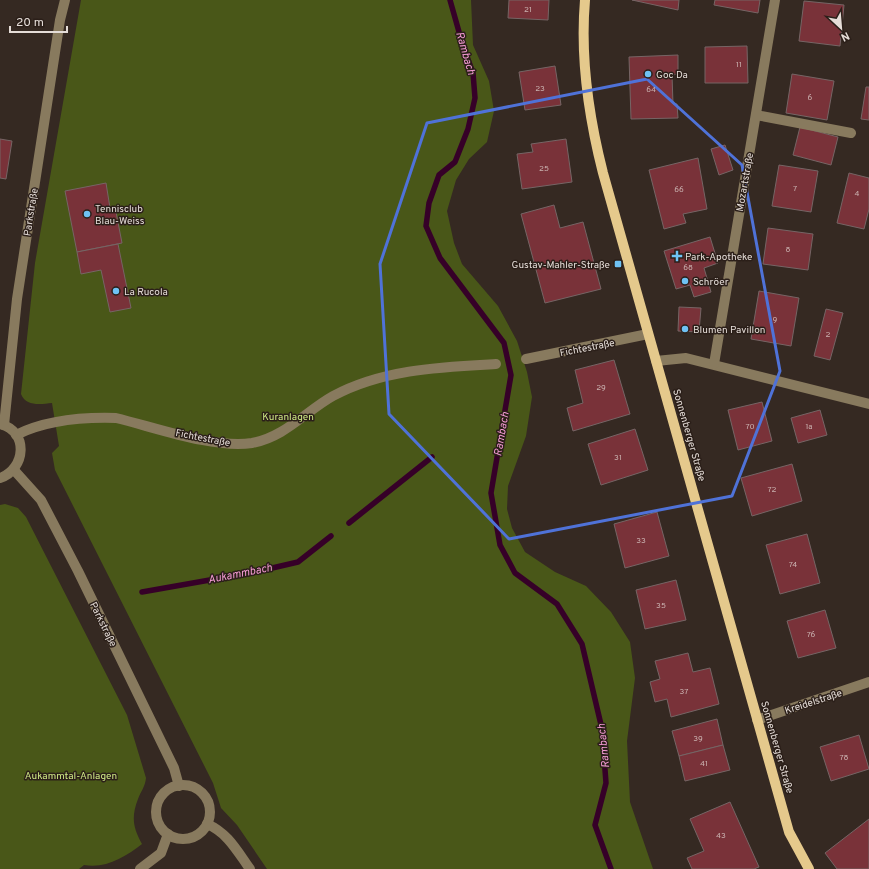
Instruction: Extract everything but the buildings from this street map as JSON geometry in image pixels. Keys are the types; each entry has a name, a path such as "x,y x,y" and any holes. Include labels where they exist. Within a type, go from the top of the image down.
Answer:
{"main road":[{"name":"Sonnenberger Straße","path":"585,0 584,35 586,70 592,121 603,173 789,832 809,869"}],"street":[{"name":"Parkstraße","path":"2,424 17,299 60,20 65,0"},
{"name":"Mozartstraße","path":"714,364 775,0"},
{"path":"756,115 851,133"},
{"name":"Fichtestraße","path":"526,359 648,334"},
{"path":"656,361 686,358 869,404"},
{"name":"Fichtestraße","path":"16,435 28,429 45,424 86,418 116,418 214,442 232,444 253,443 276,435 334,396 374,380 435,367 496,364"},
{"path":"0,478 14,470 21,453 20,444 16,435 2,424"},
{"name":"Parkstraße","path":"14,470 41,500 174,768 180,786"},
{"name":"Kreidelstraße","path":"757,720 869,682"},
{"path":"180,786 188,786 202,793 209,808 207,824 199,834 187,839 174,838 162,829 158,822 157,806 165,792 180,786"},
{"path":"207,824 219,828 250,869"},
{"path":"140,869 161,853 168,834"}],"highlighted area":[{"path":"647,79 742,165 780,371 732,496 509,539 389,414 380,264 427,123"}],"green space":[{"name":"Kuranlagen","path":"81,0 471,0 473,45 489,81 494,111 487,142 469,159 456,180 447,211 454,243 462,264 498,306 517,341 527,372 532,397 526,436 508,486 507,509 512,528 525,552 555,572 586,586 611,612 630,642 635,678 627,741 630,802 653,869 267,869 237,825 221,808 213,783 55,470 52,453 59,446 52,403 30,403 23,398 21,394 35,263"},
{"name":"Aukammtal-Anlagen","path":"5,504 18,508 26,517 127,715 146,778 134,811 135,827 142,844 108,864 92,866 84,865 79,869 0,869 0,505"}],"waterway":[{"name":"Rambach","path":"450,0 463,46 473,73 475,98 468,129 455,162 439,175 429,203 426,226 440,258 504,343 511,375 491,493 500,545 515,573 557,604 582,644 602,729 606,783 595,825 611,869"},
{"name":"Aukammbach","path":"349,523 432,457"},
{"name":"Aukammbach","path":"142,592 255,572 298,562 331,536"}],"place":[{"name":"Goc Da","path":"648,74"},
{"name":"Tennisclub Blau-Weiss","path":"87,214"},
{"name":"Park-Apotheke","path":"677,256"},
{"name":"Gustav-Mahler-Straße","path":"618,264"},
{"name":"Schröer","path":"685,281"},
{"name":"La Rucola","path":"116,291"},
{"name":"Blumen Pavillon","path":"685,329"}]}
